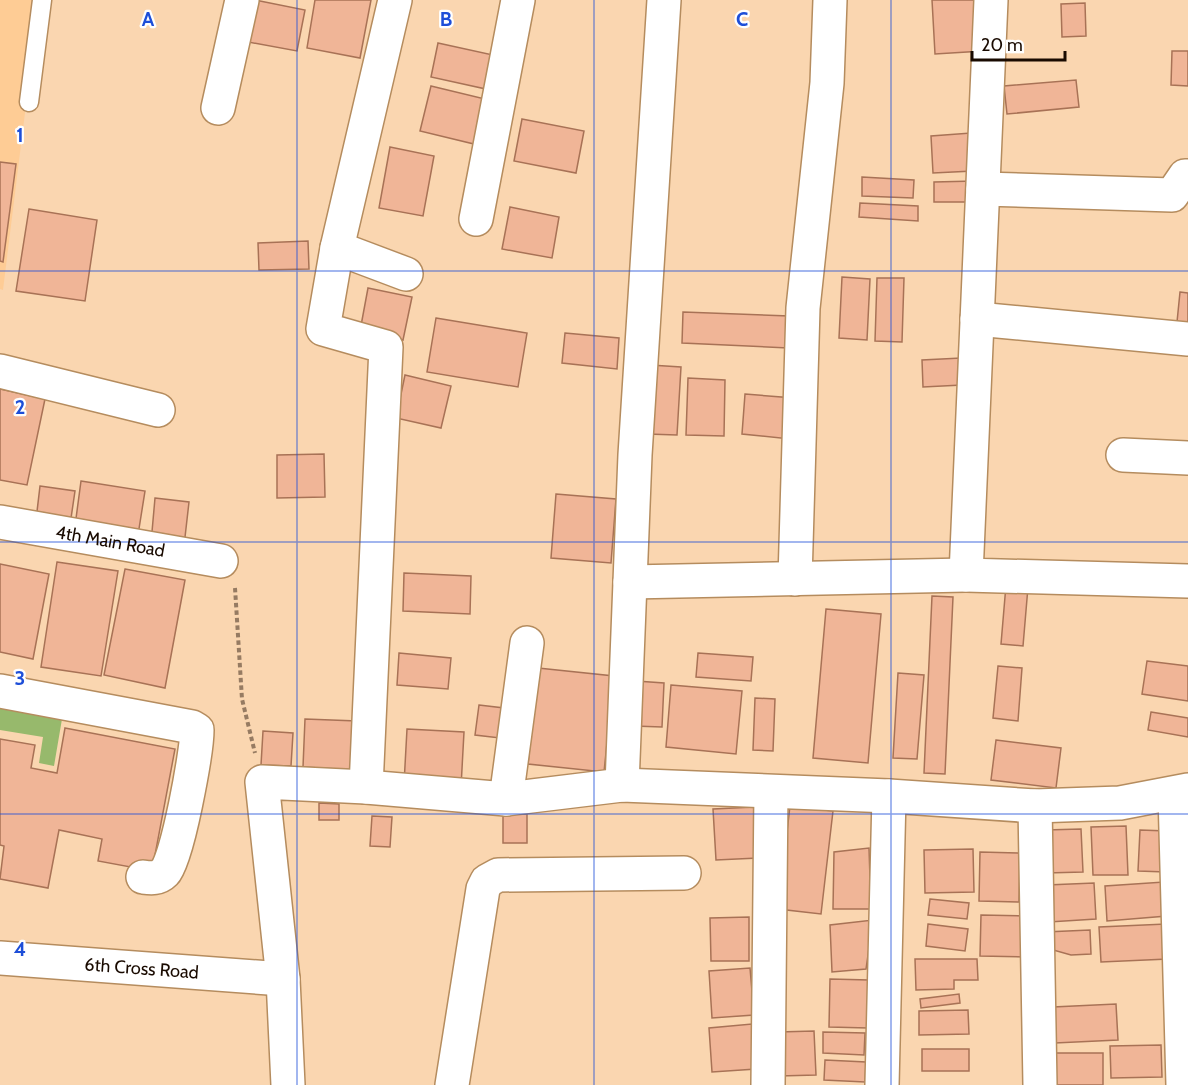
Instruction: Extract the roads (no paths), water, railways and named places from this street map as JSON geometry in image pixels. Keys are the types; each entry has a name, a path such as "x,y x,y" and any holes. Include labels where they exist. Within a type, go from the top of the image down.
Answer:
{"street":[{"path":"218,108 242,0"},
{"path":"366,787 386,347 323,329 337,248 395,0"},
{"path":"476,219 518,0"},
{"path":"622,785 635,455 664,0"},
{"path":"795,579 803,309 827,83 830,0"},
{"path":"966,575 991,0"},
{"path":"983,189 1172,195 1185,176 1188,176"},
{"path":"337,248 406,274"},
{"path":"977,319 1188,339"},
{"path":"0,370 158,410"},
{"path":"1123,455 1188,458"},
{"name":"4th Main Road","path":"0,522 221,561"},
{"path":"630,582 966,575 1188,581"},
{"path":"506,799 527,643"},
{"path":"0,691 192,727 197,730 172,864 164,873 155,878 143,877"},
{"path":"288,1085 283,979 262,782 366,787 506,799 622,785 889,796 1035,806 1120,803 1181,792 1183,1085"},
{"path":"768,1085 771,792"},
{"path":"882,1085 889,796"},
{"path":"1035,806 1040,1085"},
{"path":"452,1085 483,889 487,881 498,875 684,873"},
{"name":"6th Cross Road","path":"0,958 283,979"}],"lane":[{"path":"29,102 42,0"}]}
